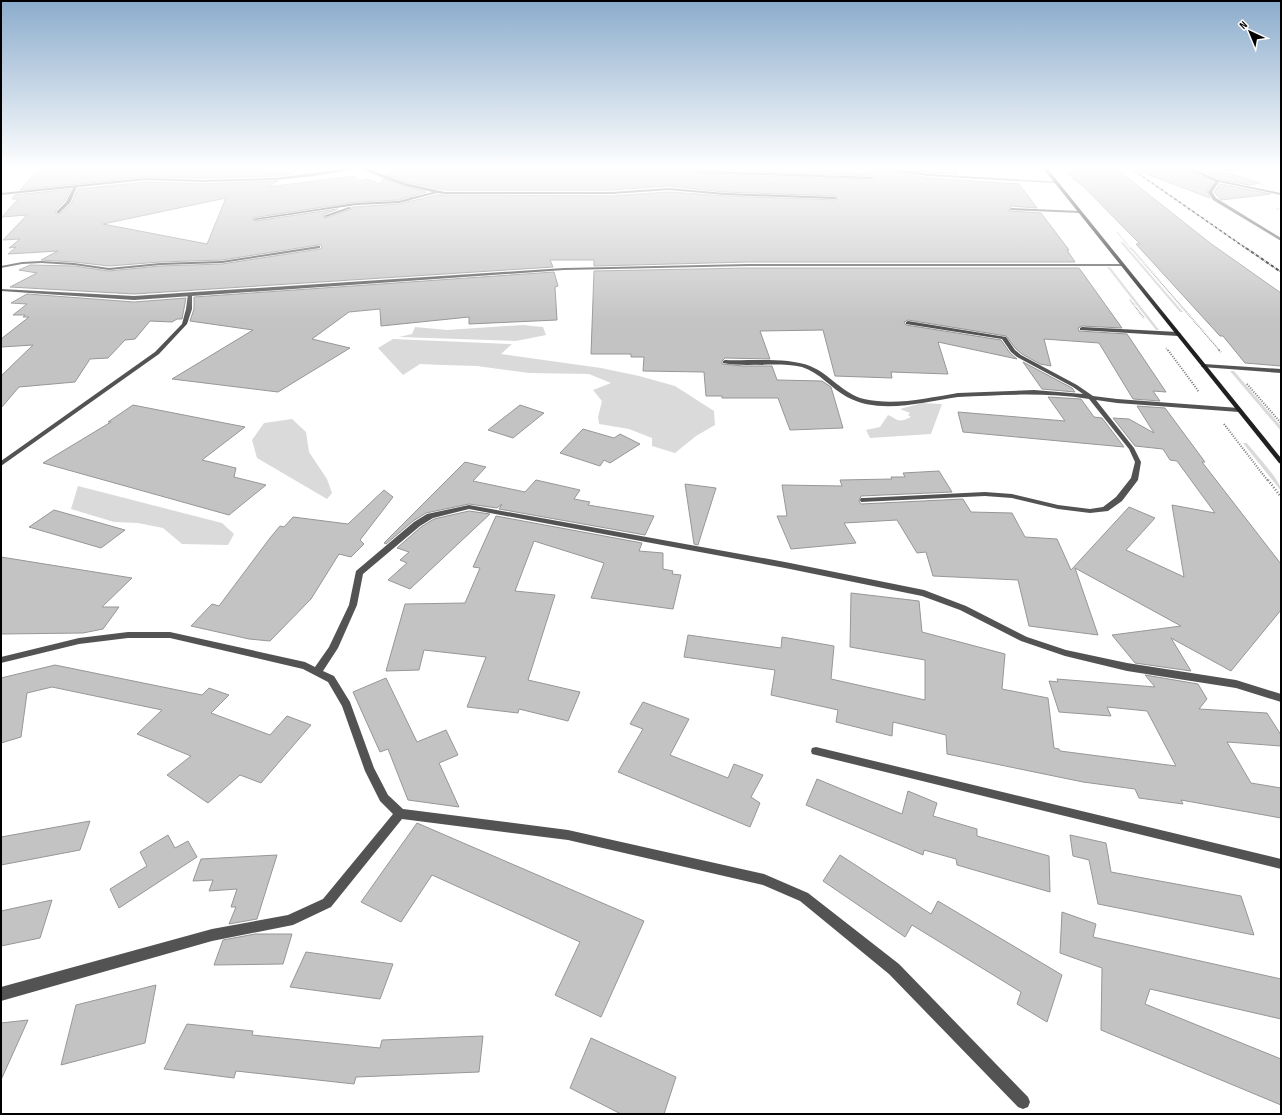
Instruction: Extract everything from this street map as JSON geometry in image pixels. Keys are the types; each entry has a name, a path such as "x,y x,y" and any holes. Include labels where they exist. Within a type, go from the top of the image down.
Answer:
{"main road":[{"path":"1086,219 1281,462"}],"street":[{"path":"1246,219 1281,240"},
{"path":"1,267 22,263 41,262 109,269 160,264 222,262 318,247"},
{"path":"1,290 134,298 564,268 748,265 1123,266"},
{"path":"1,464 157,353 184,324 189,309 190,295"},
{"path":"864,500 985,494 1012,496 1058,507 1090,511 1105,509 1119,499 1135,478 1138,462 1132,449 1090,396 1075,386 1020,356 1013,351 1004,338 908,323"},
{"path":"1082,329 1178,334"},
{"path":"725,362 791,364 807,367 846,393 864,401 895,404 958,395 1034,392 1090,396 1117,401 1239,410"},
{"path":"1204,366 1281,371"},
{"path":"317,672 333,648 353,605 359,573 417,524 430,516 469,507 785,565 924,593 963,608 1024,639 1065,653 1127,667 1236,684 1281,698"},
{"path":"1,660 79,641 128,635 170,635 305,666 331,679 347,704 369,768 384,798 400,814 568,835 764,880 804,897 894,969 1023,1102"},
{"path":"816,751 1281,864"},
{"path":"1,994 212,935 289,921 326,903 400,814"}],"path":[{"path":"1116,231 1281,423"}],"shaded area":[{"path":"1120,242 1123,242 1183,312 1180,312"},
{"path":"1107,267 1110,267 1159,330 1156,330"},
{"path":"523,325 543,327 546,335 516,341 399,337 412,334 415,327 447,330"},
{"path":"393,339 512,344 501,354 601,368 639,376 675,386 714,411 715,425 696,436 675,453 652,446 652,438 629,429 599,424 598,417 602,401 593,390 611,383 589,374 529,373 477,366 420,364 403,375 378,348"},
{"path":"1230,371 1234,371 1281,426 1281,431"},
{"path":"922,403 942,404 931,434 870,438 866,430 880,427 888,415 898,420 906,419 911,417 908,415 910,413 900,409"},
{"path":"292,419 306,432 309,452 327,479 332,493 327,499 257,458 252,440 264,423"},
{"path":"1243,443 1247,443 1267,467 1277,480 1281,491"},
{"path":"78,486 222,523 234,534 228,545 182,544 163,528 138,523 114,522 71,509"}],"building":[{"path":"23,219 126,219 103,224 207,244 217,219 253,219 255,221 269,219 1046,219 1069,250 1067,250 1075,262 748,262 594,266 594,260 550,260 553,267 134,294 10,287 37,273 19,270 30,265 74,266 109,271 160,266 222,264 322,248 321,245 318,245 222,260 160,262 109,266 41,260 58,251 8,254 16,247 9,248 20,239 3,240"},
{"path":"1115,219 1180,219 1210,243 1281,293 1281,366 1245,363 1223,336 1220,336 1136,244 1140,244"},
{"path":"748,268 1079,268 1122,328 1082,326 1078,328 1079,331 1127,334 1166,392 1153,391 1160,401 1133,399 1099,343 1044,339 1051,366 1040,364 1022,354 1006,336 908,320 904,322 906,325 1001,340 1010,353 1017,359 938,342 948,374 891,372 892,378 835,376 823,330 760,331 770,359 725,358 722,361 722,364 772,366 777,380 822,381 831,387 843,428 790,430 778,398 722,398 722,396 706,396 704,372 643,371 644,357 631,357 631,354 591,354 594,271"},
{"path":"554,272 558,286 555,287 557,320 469,324 469,317 381,326 380,309 349,312 312,339 350,348 278,392 172,379 253,330 190,321 194,309 194,297"},
{"path":"27,294 134,302 186,298 182,319 177,319 172,322 150,321 135,339 125,340 108,358 90,359 75,382 19,387 1,408 1,376 33,345 1,347 1,339 29,317 23,317 25,315 13,315 27,304 11,303"},
{"path":"1023,362 1072,388 1075,392 1042,389"},
{"path":"1048,397 1081,399 1094,417 1102,418 1124,447 963,432 958,412 1065,421"},
{"path":"133,405 245,427 202,460 236,468 234,477 266,485 229,515 43,463 111,422 108,422"},
{"path":"520,405 544,413 513,438 488,430"},
{"path":"1137,406 1165,408 1205,462 1202,462 1281,564 1281,610 1231,671 1171,638 1191,671 1135,663 1112,635 1181,626 1075,568 1098,635 1029,626 1018,580 933,576 926,552 917,553 897,520 844,523 856,543 791,549 777,516 787,516 782,485 842,486 840,480 892,479 891,477 905,477 903,473 939,471 952,492 861,496 859,501 861,504 963,499 971,512 1012,513 1025,537 1057,539 1071,570 1129,507 1155,518 1126,550 1184,577 1172,505 1215,513 1177,461 1170,460 1163,449 1135,446 1113,418 1129,419 1154,433"},
{"path":"583,429 614,438 620,434 640,444 610,463 604,460 600,466 560,453"},
{"path":"465,462 486,467 473,481 525,492 536,480 580,490 574,499 590,502 588,505 654,516 645,535 499,509 502,504 497,508 469,504 426,513 413,521 386,544 384,543"},
{"path":"685,484 716,488 698,545 694,544"},
{"path":"384,490 393,497 360,540 364,544 351,557 339,554 311,599 270,641 249,639 191,626 212,604 219,606 280,526 284,527 293,517 348,524"},
{"path":"54,510 125,530 101,548 29,527"},
{"path":"469,511 490,514 410,589 388,580 407,563 400,560 409,552 397,548 421,527 434,519"},
{"path":"496,516 642,543 639,551 663,553 663,569 673,571 672,574 681,575 673,609 591,598 604,563 534,541 515,591 555,595 528,680 580,692 568,721 519,709 518,713 467,707 486,657 424,650 419,670 386,671 405,604 465,603 480,568 473,567"},
{"path":"1,557 132,578 102,607 119,607 103,629 83,633 1,634"},
{"path":"851,593 919,601 922,632 1005,654 1002,689 1048,698 1054,748 1059,749 1060,751 1176,766 1147,711 1107,707 1111,716 1059,712 1049,681 1058,682 1057,679 1155,687 1145,675 1198,684 1207,699 1199,709 1267,713 1281,735 1281,746 1227,742 1251,783 1281,788 1281,818 1181,800 1183,804 1139,798 1135,789 1083,782 947,754 946,735 893,722 892,736 836,722 838,710 771,695 775,670 684,657 688,635 781,648 782,637 834,646 831,679 925,700 925,660 850,647"},
{"path":"55,665 202,695 209,688 229,695 211,713 270,735 287,716 311,725 261,783 240,775 208,803 167,775 191,756 137,734 162,710 52,687 27,693 21,737 1,743 1,678"},
{"path":"386,678 417,742 446,730 458,755 439,763 459,807 408,800 388,749 380,752 353,692"},
{"path":"643,702 689,719 670,755 728,778 734,764 763,775 751,797 760,803 750,827 618,772 643,729 630,724"},
{"path":"817,779 902,814 908,791 937,803 933,816 977,829 977,836 1049,856 1050,892 957,865 956,859 924,850 923,855 806,805"},
{"path":"90,821 80,850 1,865 1,837"},
{"path":"417,823 644,921 601,1017 555,995 580,942 432,875 401,922 361,902"},
{"path":"168,835 175,848 188,841 197,857 119,908 110,889 147,866 140,852"},
{"path":"1070,835 1106,843 1111,872 1241,896 1254,935 1098,904 1089,860 1073,856"},
{"path":"277,855 257,919 229,924 236,907 231,907 237,889 209,891 213,880 193,881 201,859"},
{"path":"840,855 931,914 938,901 1062,975 1047,1022 1017,1004 1021,992 912,925 905,937 823,881"},
{"path":"52,900 40,938 1,946 1,911"},
{"path":"1062,912 1096,924 1093,937 1281,979 1281,1019 1150,989 1145,1004 1281,1059 1281,1105 1101,1030 1102,968 1060,953"},
{"path":"255,934 292,934 283,964 214,965 223,940"},
{"path":"306,952 393,964 380,999 290,987"},
{"path":"156,985 145,1043 61,1065 76,1005"},
{"path":"28,1020 1,1080 1,1023"},
{"path":"187,1024 253,1031 252,1035 380,1048 382,1040 483,1036 479,1072 356,1077 354,1084 236,1071 234,1078 164,1069"},
{"path":"591,1038 676,1077 664,1114 621,1114 570,1088"}],"railway":[{"path":"1204,219 1247,249"},
{"path":"1246,248 1281,272"}]}
